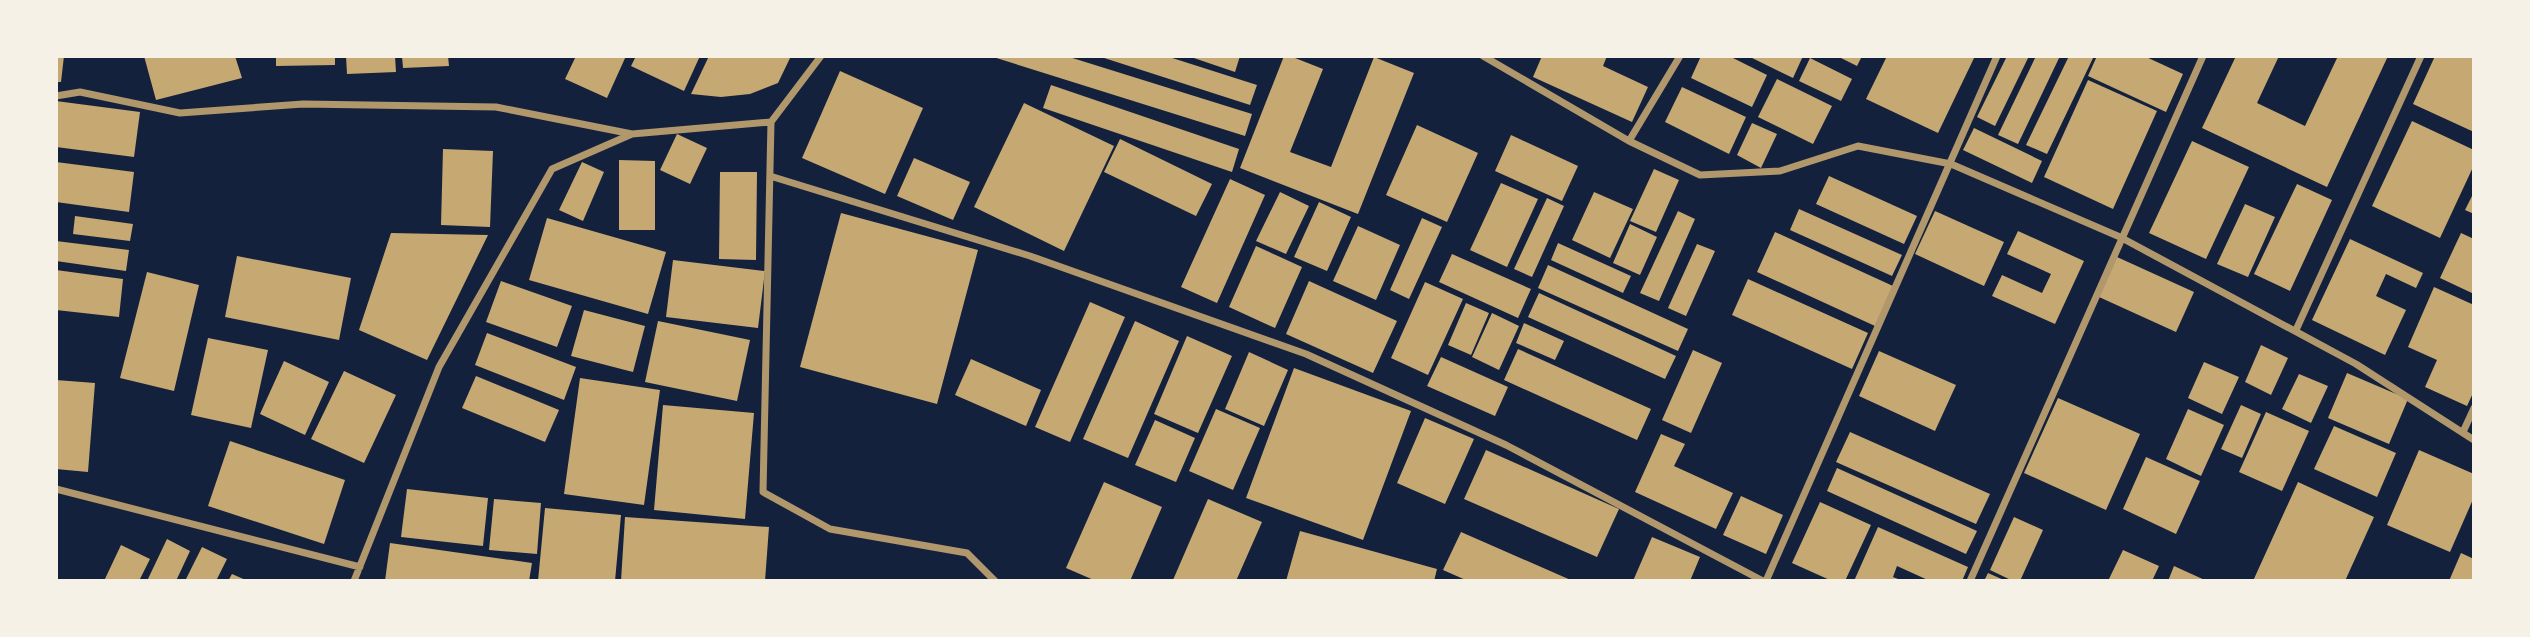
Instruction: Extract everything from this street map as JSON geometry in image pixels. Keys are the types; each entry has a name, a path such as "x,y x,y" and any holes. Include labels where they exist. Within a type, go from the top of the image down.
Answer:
{"street":[{"path":"821,56 771,122 763,492 830,529 967,553 995,581"},
{"path":"1483,56 1629,141 1700,175 1780,171 1858,146 1951,164 2120,237 2356,364 2474,440"},
{"path":"1629,141 1681,56"},
{"path":"770,176 1030,256 1306,354 1506,444 1764,581 1997,56"},
{"path":"1970,581 2120,237 2203,56"},
{"path":"2296,330 2421,56"},
{"path":"56,96 80,92 180,113 303,104 496,107 632,134 771,122"},
{"path":"354,581 439,367 552,169 632,134"},
{"path":"2463,432 2474,408"},
{"path":"56,489 360,567"}],"building":[{"path":"56,56 64,56 61,82 56,82"},
{"path":"144,56 235,56 242,78 156,100"},
{"path":"276,56 335,56 335,65 276,66"},
{"path":"346,56 395,56 396,72 347,74"},
{"path":"402,56 448,56 449,66 403,68"},
{"path":"576,56 626,56 607,98 565,79"},
{"path":"636,56 700,56 684,91 631,66"},
{"path":"709,56 791,56 778,83 750,94 721,97 691,94"},
{"path":"990,56 1066,56 1252,114 1245,136"},
{"path":"1098,56 1166,56 1257,85 1250,105"},
{"path":"1188,56 1240,56 1235,72"},
{"path":"1284,56 1323,69 1290,152 1331,167 1374,57 1414,73 1358,214 1240,168"},
{"path":"1542,56 1607,56 1603,66 1648,87 1632,122 1533,77"},
{"path":"1701,56 1729,56 1767,75 1752,107 1691,78"},
{"path":"1748,56 1803,56 1793,78"},
{"path":"1837,56 1862,56 1857,66"},
{"path":"1887,56 1975,56 1938,133 1866,99"},
{"path":"2007,56 2029,56 1995,126 1977,117"},
{"path":"2036,56 2060,56 2018,144 1998,135"},
{"path":"2069,56 2094,56 2047,154 2026,145"},
{"path":"2097,56 2144,56 2183,74 2166,112 2088,76"},
{"path":"2236,56 2279,56 2257,103 2305,126 2338,56 2388,56 2327,187 2202,128"},
{"path":"2435,56 2474,56 2474,132 2413,104"},
{"path":"1810,58 1852,79 1841,101 1799,81"},
{"path":"840,71 923,108 885,194 802,158"},
{"path":"1777,79 1832,106 1813,144 1758,117"},
{"path":"2088,80 2157,111 2113,209 2044,177"},
{"path":"1051,85 1239,149 1232,172 1043,108"},
{"path":"1682,87 1746,117 1729,154 1665,122"},
{"path":"56,101 140,112 134,157 56,147"},
{"path":"1024,103 1114,146 1064,251 974,207"},
{"path":"2412,121 2474,150 2474,165 2440,238 2372,206"},
{"path":"1752,123 1777,134 1761,168 1737,155"},
{"path":"1417,125 1478,153 1447,222 1386,195"},
{"path":"1974,128 2042,161 2032,183 1963,150"},
{"path":"677,134 707,148 690,184 660,170"},
{"path":"1511,135 1578,166 1562,201 1495,171"},
{"path":"1120,139 1212,184 1196,216 1104,172"},
{"path":"2192,141 2249,167 2206,259 2149,233"},
{"path":"443,149 493,151 490,227 441,225"},
{"path":"914,158 970,182 953,220 897,196"},
{"path":"619,160 655,161 655,230 619,230"},
{"path":"56,162 134,172 129,212 56,202"},
{"path":"582,162 604,172 583,221 559,210"},
{"path":"1654,169 1679,180 1656,232 1630,221"},
{"path":"720,172 757,172 756,260 719,259"},
{"path":"1829,176 1917,216 1904,244 1816,204"},
{"path":"1230,179 1265,195 1217,303 1181,287"},
{"path":"1501,183 1538,199 1507,267 1470,250"},
{"path":"2297,184 2332,200 2290,291 2254,274"},
{"path":"1280,192 1309,206 1286,254 1256,241"},
{"path":"1594,192 1633,209 1610,258 1572,240"},
{"path":"2474,192 2474,214 2465,210"},
{"path":"1547,198 1564,206 1532,277 1514,269"},
{"path":"1319,202 1351,217 1327,271 1294,257"},
{"path":"2245,204 2275,217 2248,277 2217,264"},
{"path":"1799,209 1902,255 1892,276 1790,230"},
{"path":"1678,211 1695,219 1659,301 1640,293"},
{"path":"1935,211 2004,242 1984,286 1915,254"},
{"path":"841,213 978,250 937,404 800,367"},
{"path":"75,216 133,224 130,241 73,234"},
{"path":"547,218 666,252 648,314 529,280"},
{"path":"1422,218 1442,227 1409,299 1390,290"},
{"path":"1630,224 1657,237 1640,275 1613,263"},
{"path":"1358,226 1400,245 1376,300 1333,281"},
{"path":"2018,231 2084,261 2055,324 1992,296 2002,275 2042,293 2051,274 2007,254"},
{"path":"1775,232 1893,286 1875,326 1757,272"},
{"path":"391,233 488,235 427,360 359,330"},
{"path":"2461,233 2474,239 2474,294 2440,278"},
{"path":"2350,239 2423,273 2416,288 2386,274 2376,296 2406,310 2385,355 2312,320"},
{"path":"56,241 129,250 126,271 56,261"},
{"path":"1558,243 1631,276 1623,293 1551,260"},
{"path":"1697,244 1715,251 1686,316 1668,308"},
{"path":"1256,246 1302,267 1275,328 1229,307"},
{"path":"1452,254 1531,289 1518,318 1439,282"},
{"path":"237,256 351,278 339,340 225,317"},
{"path":"2117,257 2194,292 2176,332 2099,297"},
{"path":"673,260 765,271 758,328 666,317"},
{"path":"1548,265 1688,329 1678,351 1538,288"},
{"path":"56,270 123,279 119,317 56,310"},
{"path":"147,272 199,285 174,391 120,378"},
{"path":"1748,279 1868,333 1852,369 1732,315"},
{"path":"501,281 572,306 557,347 486,322"},
{"path":"1309,281 1397,321 1373,373 1286,334"},
{"path":"1425,282 1463,299 1428,375 1391,358"},
{"path":"2434,287 2474,305 2474,391 2467,406 2425,387 2437,360 2408,347"},
{"path":"1539,293 1676,356 1665,379 1528,317"},
{"path":"1090,302 1125,317 1070,442 1035,427"},
{"path":"1466,303 1489,313 1471,355 1448,345"},
{"path":"584,310 645,326 633,372 571,356"},
{"path":"1492,313 1519,326 1499,370 1472,357"},
{"path":"658,321 750,340 737,401 645,382"},
{"path":"1135,321 1179,341 1128,458 1083,439"},
{"path":"1524,323 1564,341 1555,360 1516,343"},
{"path":"487,333 576,367 564,400 475,365"},
{"path":"1187,336 1232,356 1198,433 1154,414"},
{"path":"208,338 268,350 251,428 191,415"},
{"path":"2261,345 2288,358 2271,395 2245,382"},
{"path":"1518,349 1651,409 1637,440 1504,380"},
{"path":"1693,350 1722,363 1691,433 1662,420"},
{"path":"1879,351 1956,385 1935,431 1859,396"},
{"path":"1249,352 1288,370 1264,426 1225,409"},
{"path":"1441,357 1508,387 1495,416 1427,386"},
{"path":"971,359 1041,390 1026,426 955,395"},
{"path":"284,361 329,382 305,435 260,414"},
{"path":"2204,362 2239,377 2222,414 2188,398"},
{"path":"1294,368 1411,411 1363,540 1246,498"},
{"path":"344,371 396,395 364,463 311,439"},
{"path":"2347,373 2408,399 2389,444 2328,418"},
{"path":"2299,374 2328,386 2311,423 2282,409"},
{"path":"476,376 559,410 545,442 462,408"},
{"path":"580,378 660,390 644,505 564,494"},
{"path":"56,380 95,383 88,472 56,469"},
{"path":"2058,398 2140,434 2106,510 2024,473"},
{"path":"663,405 754,413 745,519 654,510"},
{"path":"2241,405 2261,414 2242,458 2221,449"},
{"path":"1216,409 1260,428 1233,490 1189,471"},
{"path":"2188,409 2224,425 2201,476 2166,459"},
{"path":"2266,412 2309,431 2282,491 2239,472"},
{"path":"1425,418 1474,439 1445,504 1397,483"},
{"path":"1155,420 1195,438 1176,482 1135,465"},
{"path":"2334,426 2396,453 2377,497 2314,469"},
{"path":"1850,432 1990,494 1976,524 1836,462"},
{"path":"1661,434 1685,444 1674,466 1733,493 1716,529 1635,492"},
{"path":"230,441 345,480 324,544 208,506"},
{"path":"1486,450 1619,509 1597,557 1464,499"},
{"path":"2419,450 2474,474 2474,497 2450,552 2387,525"},
{"path":"2146,457 2200,481 2176,534 2123,509"},
{"path":"1837,468 1977,531 1966,554 1827,491"},
{"path":"1104,482 1162,507 1130,581 1096,581 1066,568"},
{"path":"2298,482 2374,517 2345,581 2253,581"},
{"path":"407,489 488,498 483,546 401,537"},
{"path":"1741,496 1783,515 1766,554 1723,535"},
{"path":"494,499 541,503 537,554 489,550"},
{"path":"1208,499 1262,522 1236,581 1175,581 1173,580"},
{"path":"1820,502 1871,525 1845,581 1832,581 1792,563"},
{"path":"545,508 621,515 615,581 538,581"},
{"path":"625,517 769,527 765,581 621,581"},
{"path":"2014,517 2043,530 2020,581 2013,581 1990,570"},
{"path":"1878,527 1968,567 1962,581 1930,581 1897,566 1893,577 1903,581 1854,581"},
{"path":"1300,531 1437,569 1434,581 1286,581"},
{"path":"1461,532 1573,581 1468,581 1443,570"},
{"path":"1652,537 1700,557 1690,581 1633,581"},
{"path":"167,539 190,551 176,581 147,581"},
{"path":"390,543 532,563 529,581 385,581"},
{"path":"121,545 150,559 139,581 104,581"},
{"path":"202,547 227,559 216,581 185,581"},
{"path":"2123,550 2159,566 2152,581 2108,581"},
{"path":"2461,553 2474,559 2474,581 2449,581"},
{"path":"2174,566 2207,581 2168,581"},
{"path":"1988,573 2006,581 1984,581"},
{"path":"232,574 248,581 228,581"}]}
